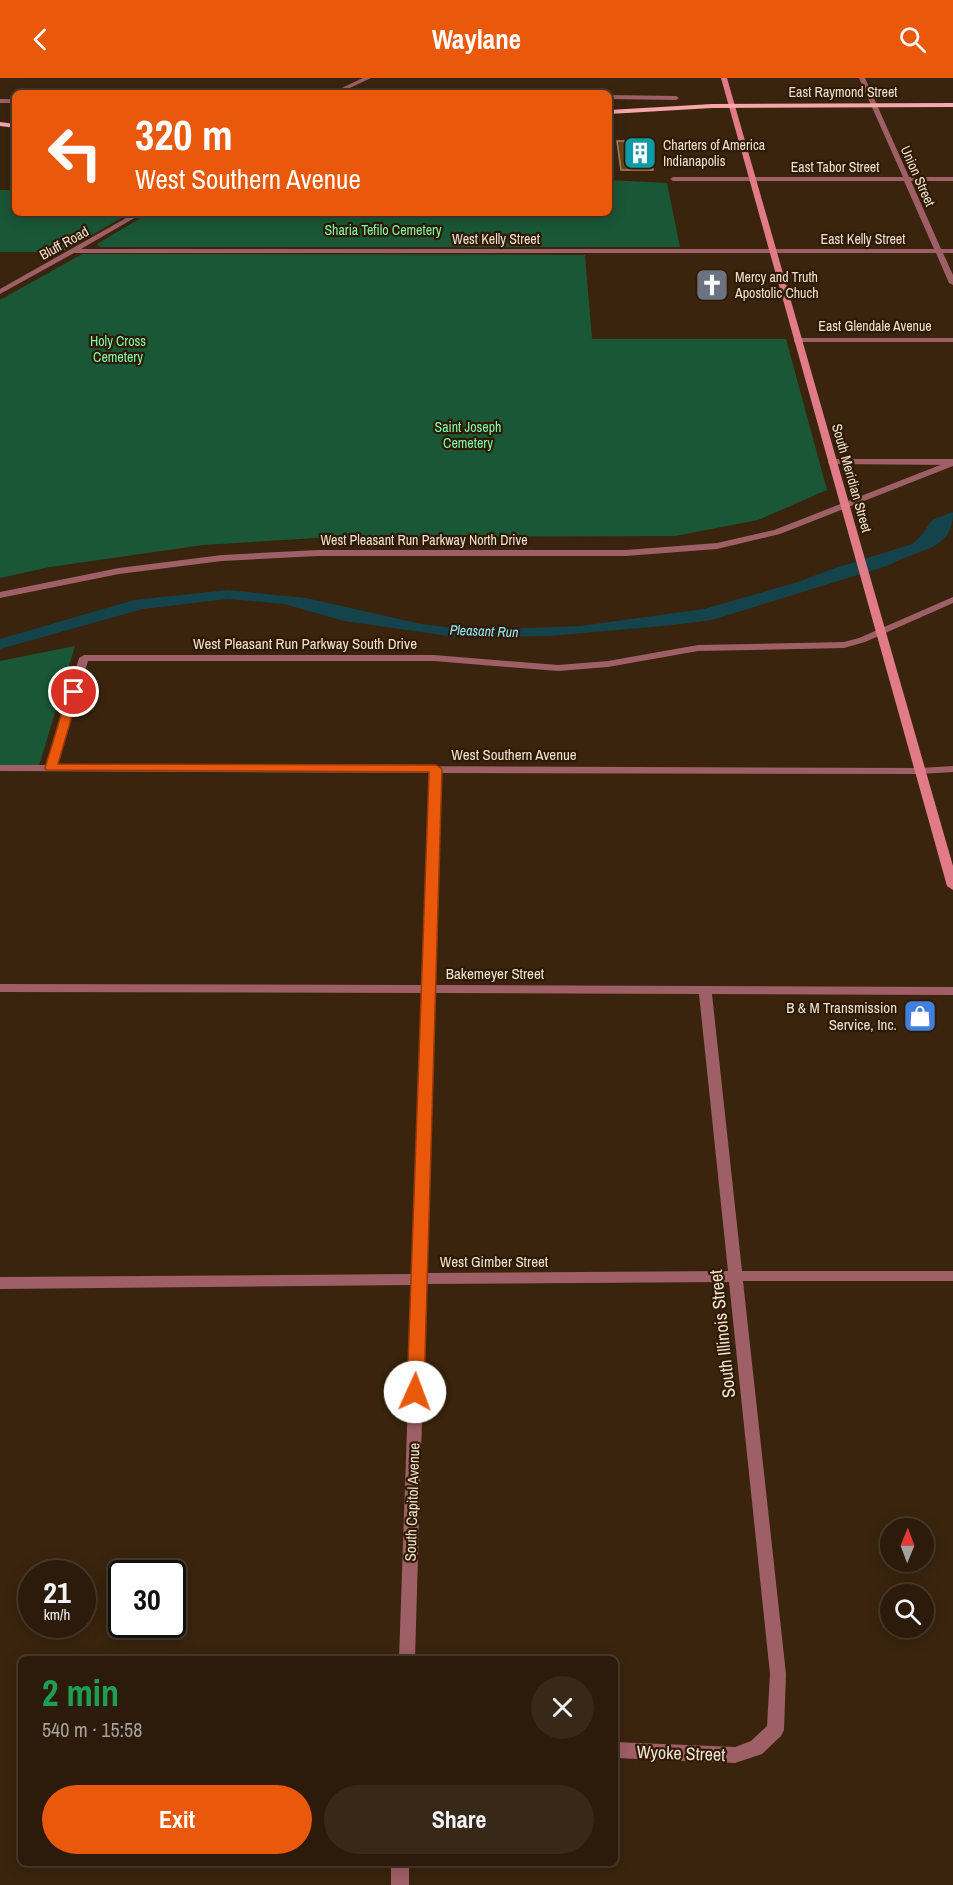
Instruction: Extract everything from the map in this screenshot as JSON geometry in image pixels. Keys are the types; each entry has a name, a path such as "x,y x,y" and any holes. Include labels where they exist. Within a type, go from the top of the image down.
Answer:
{"main road":[{"name":"South Meridian Street","path":"724,78 953,886"},
{"name":"East Raymond Street","path":"734,109 953,105"},
{"name":"East Raymond Street","path":"875,108 953,111"},
{"path":"612,112 734,109"},
{"path":"612,118 734,109"}],"street":[{"path":"341,90 368,78"},
{"name":"Union Street","path":"862,78 953,283"},
{"path":"612,97 676,98"},
{"name":"East Tabor Street","path":"672,179 953,179"},
{"name":"Bluff Road","path":"0,292 135,216"},
{"name":"West Kelly Street","path":"75,251 773,251"},
{"name":"East Kelly Street","path":"773,251 953,251"},
{"name":"East Glendale Avenue","path":"797,340 953,340"},
{"path":"832,462 953,463"},
{"name":"West Pleasant Run Parkway North Drive","path":"0,595 148,567 279,554 627,553 676,551 717,546 777,532 846,507 953,463"},
{"name":"West Pleasant Run Parkway South Drive","path":"51,768 84,658 428,658 565,668 608,664 698,648 837,646 862,640 953,600"},
{"name":"West Southern Avenue","path":"0,768 920,771 953,769"},
{"name":"South Capitol Avenue","path":"407,1656 436,769"},
{"name":"Bakemeyer Street","path":"0,988 953,991"},
{"name":"South Illinois Street","path":"705,990 777,1674 775,1730"},
{"name":"West Gimber Street","path":"0,1283 419,1278 953,1276"},
{"name":"Wyoke Street","path":"618,1750 735,1755 756,1748 775,1730"},
{"path":"400,1866 400,1885"}],"green space":[{"name":"Sharia Tefilo Cemetery","path":"612,180 667,183 680,247 100,247 97,244 144,216 612,216"},
{"path":"0,190 12,190 12,216 125,216 62,252 0,252"},
{"path":"82,254 585,255 592,339 786,339 827,490 758,520 675,536 333,537 203,545 50,567 0,578 0,300"},
{"path":"75,646 39,766 0,766 0,661"}],"water":[{"name":"Pleasant Run","path":"953,512 947,535 932,547 890,565 712,620 549,636 456,637 344,621 284,604 228,599 143,609 0,649 0,639 134,600 228,590 306,598 421,624 471,630 580,626 704,609 798,582 912,544 932,520"}],"building":[{"name":"Charters of America Indianapolis","path":"617,141 647,141 653,170 621,170"}],"place":[{"name":"Charters of America Indianapolis","path":"640,153"},
{"name":"Mercy and Truth Apostolic Chuch","path":"712,285"},
{"name":"B & M Transmission Service, Inc.","path":"920,1016"}],"route":[{"path":"74,692 51,768 436,769 415,1392"}],"park label":[{"name":"Holy Cross Cemetery","path":"118,350"},
{"name":"Saint Joseph Cemetery","path":"468,436"}]}
